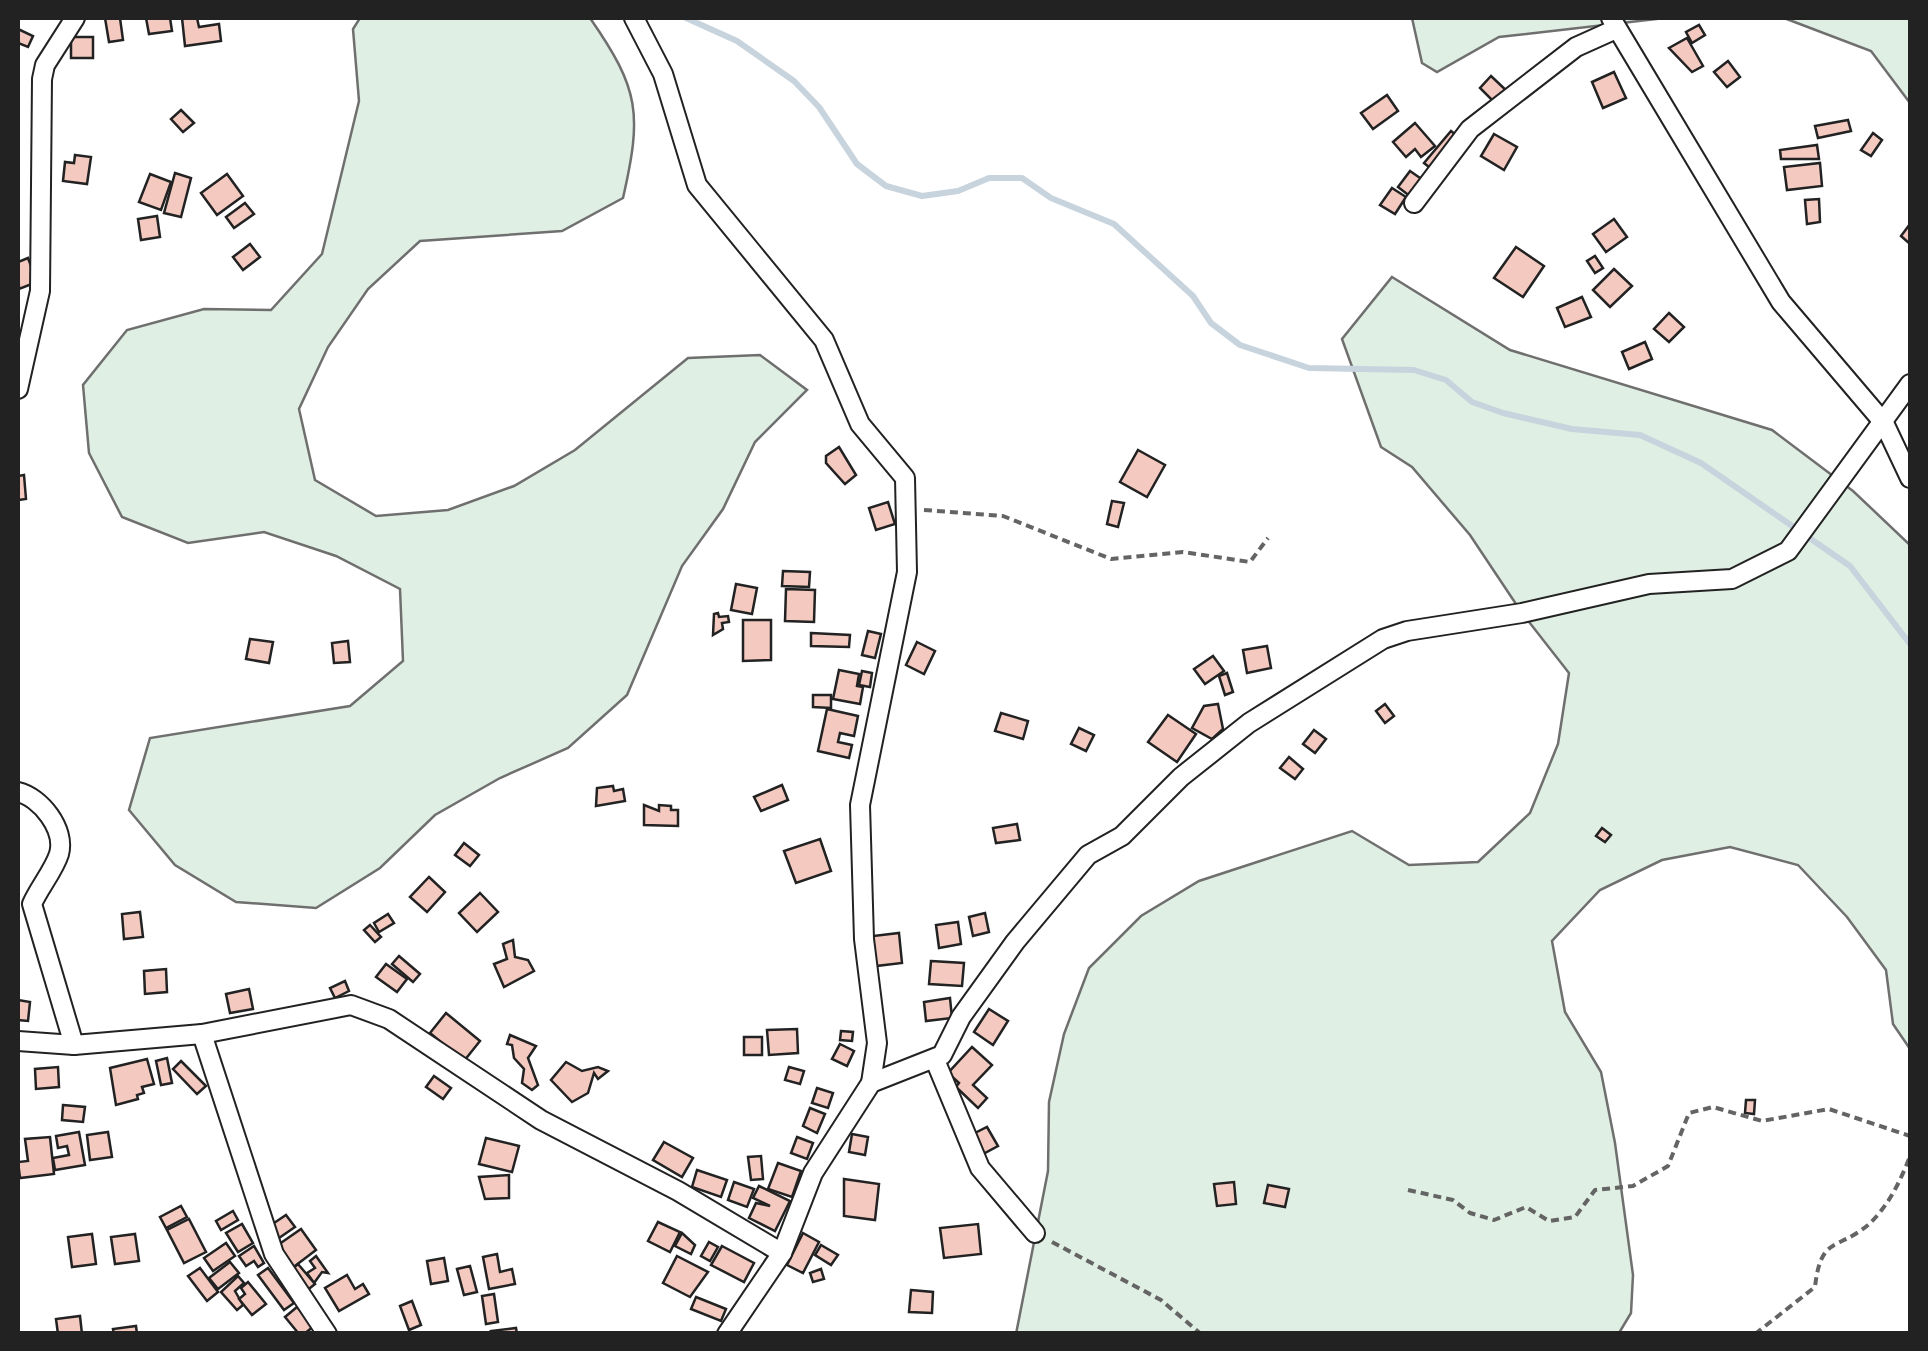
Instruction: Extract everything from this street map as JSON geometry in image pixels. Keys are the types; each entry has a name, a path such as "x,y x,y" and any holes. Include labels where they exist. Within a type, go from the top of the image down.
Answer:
{"street":[{"path":"18,389 40,291 40,98 44,65 75,18"},
{"path":"634,18 663,74 697,186 824,340 860,424 905,478 909,508 907,572 860,804 864,940 877,1043 872,1083 813,1173 782,1253 727,1334"},
{"path":"1414,203 1470,129 1613,23 1780,302 1884,423 1910,478"},
{"path":"872,1083 936,1060 1015,942 1088,855 1122,836 1181,777 1249,723 1383,639 1407,631 1522,613 1650,584 1732,578 1759,567 1788,552 1910,384"},
{"path":"18,792 40,802 60,844 58,857 32,904 74,1046"},
{"path":"18,1041 74,1046 202,1034 338,1007 364,1008 388,1018 541,1120 678,1190 782,1253"},
{"path":"202,1034 274,1254 327,1334"},
{"path":"936,1060 980,1168 1035,1233"}],"path":[{"path":"909,508 1003,516 1111,559 1183,552 1250,562 1268,538"},
{"path":"1408,1190 1453,1200 1470,1212 1494,1220 1526,1207 1550,1221 1575,1216 1595,1190 1633,1186 1668,1166 1689,1112 1713,1107 1762,1121 1829,1110 1910,1136"},
{"path":"1755,1334 1815,1287 1818,1260 1837,1240 1867,1225 1900,1184 1910,1156"},
{"path":"1035,1233 1162,1300 1201,1334"}],"green space":[{"path":"360,18 590,18 627,84 634,123 633,145 623,198 562,231 420,241 368,289 328,347 299,409 315,480 376,516 448,510 514,486 575,450 688,358 760,355 807,390 755,442 723,509 682,566 627,695 568,748 500,778 435,815 380,868 316,908 236,902 175,865 129,810 150,738 350,706 403,661 400,589 336,556 264,532 188,543 122,517 89,453 83,385 127,330 204,309 271,310 322,254 359,101 353,29"},
{"path":"1412,18 1665,18 1499,37 1437,72 1422,63"},
{"path":"1784,18 1910,18 1910,103 1871,51"},
{"path":"1392,277 1510,350 1772,430 1853,491 1910,545 1910,1049 1893,1024 1886,970 1847,917 1798,865 1730,847 1662,860 1600,890 1552,941 1565,1012 1601,1072 1615,1143 1633,1275 1631,1313 1619,1333 1016,1334 1048,1171 1049,1102 1064,1034 1089,968 1141,916 1199,881 1352,831 1409,865 1478,862 1530,813 1558,744 1569,673 1522,613 1470,535 1412,467 1381,447 1342,339"}],"building":[{"path":"105,18 120,18 123,40 109,42"},
{"path":"146,18 170,18 172,31 149,34"},
{"path":"182,18 197,18 199,27 219,24 221,41 185,46"},
{"path":"1699,25 1705,35 1692,43 1686,32"},
{"path":"18,29 33,36 28,47 18,43"},
{"path":"71,37 93,37 93,58 71,58"},
{"path":"1687,38 1703,66 1692,72 1669,48"},
{"path":"1728,61 1740,77 1727,87 1714,72"},
{"path":"1614,72 1626,98 1603,108 1592,82"},
{"path":"1491,76 1509,93 1497,105 1480,88"},
{"path":"1387,95 1398,111 1373,129 1361,113"},
{"path":"181,110 194,123 183,132 171,119"},
{"path":"1848,120 1851,131 1818,138 1815,126"},
{"path":"1415,123 1435,146 1421,157 1415,149 1406,157 1393,142"},
{"path":"1451,131 1461,139 1434,171 1424,163"},
{"path":"1873,133 1882,140 1871,156 1861,150"},
{"path":"1494,134 1517,147 1504,170 1481,156"},
{"path":"1817,145 1819,159 1781,159 1780,150"},
{"path":"75,155 91,157 87,184 63,181 65,162 74,163"},
{"path":"1820,163 1822,186 1787,190 1784,167"},
{"path":"1410,171 1423,180 1411,197 1398,187"},
{"path":"175,173 191,178 181,217 164,213"},
{"path":"150,174 171,182 161,210 139,202"},
{"path":"227,174 243,196 217,215 201,193"},
{"path":"1392,188 1406,197 1395,214 1380,205"},
{"path":"1819,199 1820,222 1807,224 1805,200"},
{"path":"245,203 254,214 234,228 226,217"},
{"path":"157,216 160,237 141,240 138,219"},
{"path":"1614,219 1627,237 1606,252 1593,234"},
{"path":"1910,224 1910,244 1901,236"},
{"path":"250,244 260,257 243,270 233,257"},
{"path":"1516,247 1544,266 1523,297 1494,278"},
{"path":"1595,256 1603,268 1595,273 1587,261"},
{"path":"28,258 37,282 19,289 18,262"},
{"path":"1614,269 1632,286 1610,307 1593,290"},
{"path":"1582,297 1591,317 1565,327 1557,308"},
{"path":"1669,313 1684,327 1669,342 1654,329"},
{"path":"1645,342 1652,359 1629,369 1622,352"},
{"path":"839,447 856,475 845,484 826,463 826,456"},
{"path":"1138,450 1165,465 1147,497 1120,482"},
{"path":"24,475 26,499 18,500 18,476"},
{"path":"1112,501 1124,503 1118,527 1107,524"},
{"path":"888,502 895,524 876,530 869,508"},
{"path":"783,571 810,572 809,587 782,586"},
{"path":"736,584 757,588 752,614 731,610"},
{"path":"786,589 815,590 814,622 785,621"},
{"path":"714,614 719,617 728,616 729,622 722,623 723,629 713,635"},
{"path":"743,620 771,620 771,660 743,661"},
{"path":"868,631 881,634 875,658 862,655"},
{"path":"811,633 850,635 849,647 811,646"},
{"path":"250,639 273,642 269,663 246,659"},
{"path":"348,641 350,662 334,663 332,643"},
{"path":"917,642 935,651 924,674 906,665"},
{"path":"1267,646 1271,668 1247,673 1243,650"},
{"path":"1213,656 1224,671 1205,684 1194,669"},
{"path":"839,670 859,674 857,686 863,687 860,704 833,699"},
{"path":"862,671 872,673 870,687 859,685"},
{"path":"1227,673 1233,692 1225,695 1219,676"},
{"path":"813,695 831,695 831,708 813,707"},
{"path":"1218,704 1223,729 1212,739 1192,728 1204,706"},
{"path":"1385,704 1394,716 1385,723 1376,711"},
{"path":"827,709 858,716 854,736 840,733 838,742 852,745 849,758 818,751"},
{"path":"1001,713 1028,721 1023,739 995,731"},
{"path":"1168,715 1196,734 1177,762 1148,742"},
{"path":"1079,728 1094,735 1086,751 1071,744"},
{"path":"1314,730 1326,739 1315,753 1303,744"},
{"path":"1289,757 1303,769 1295,779 1280,768"},
{"path":"782,785 788,800 761,811 754,797"},
{"path":"613,786 614,791 623,789 625,801 596,806 597,788"},
{"path":"644,805 659,811 659,805 678,810 678,826 644,825"},
{"path":"1017,824 1020,840 996,843 993,828"},
{"path":"1602,828 1611,835 1605,842 1596,836"},
{"path":"820,839 831,871 796,883 784,851"},
{"path":"464,843 479,855 470,866 455,855"},
{"path":"429,877 445,892 427,912 410,897"},
{"path":"480,893 498,912 477,932 459,913"},
{"path":"140,912 143,937 124,939 122,914"},
{"path":"985,913 989,932 973,936 969,917"},
{"path":"388,914 394,923 379,932 374,923"},
{"path":"958,922 961,944 939,948 936,925"},
{"path":"370,925 381,937 375,942 364,930"},
{"path":"899,933 902,963 876,966 873,936"},
{"path":"513,940 515,957 528,960 534,971 504,987 494,964 507,959 503,944"},
{"path":"399,956 420,974 413,982 392,964"},
{"path":"931,961 964,963 962,986 929,984"},
{"path":"386,964 407,979 397,992 376,977"},
{"path":"166,969 167,992 145,994 144,971"},
{"path":"345,981 349,991 335,998 330,988"},
{"path":"249,989 253,1009 230,1013 226,994"},
{"path":"950,998 952,1018 926,1021 924,1002"},
{"path":"18,1000 30,1002 28,1021 18,1020"},
{"path":"989,1009 1008,1021 993,1045 974,1032"},
{"path":"446,1013 480,1041 464,1061 430,1033"},
{"path":"797,1029 798,1053 769,1055 767,1030"},
{"path":"841,1031 853,1032 852,1041 840,1040"},
{"path":"510,1035 536,1046 528,1058 538,1085 532,1090 522,1083 524,1069 514,1058 512,1045 507,1044"},
{"path":"744,1037 762,1037 762,1055 744,1055"},
{"path":"840,1044 854,1051 847,1066 832,1059"},
{"path":"972,1047 992,1065 973,1085 987,1098 978,1108 956,1087 959,1083 948,1073"},
{"path":"167,1058 172,1083 161,1085 156,1061"},
{"path":"147,1059 154,1084 142,1087 144,1093 137,1095 138,1099 116,1105 110,1068"},
{"path":"181,1061 206,1086 197,1094 173,1069"},
{"path":"566,1062 582,1071 598,1067 608,1071 598,1079 594,1073 588,1093 572,1102 551,1080"},
{"path":"58,1067 59,1087 36,1089 35,1069"},
{"path":"789,1067 804,1071 800,1084 785,1080"},
{"path":"434,1076 451,1088 443,1099 426,1087"},
{"path":"817,1088 833,1093 828,1108 812,1103"},
{"path":"1746,1100 1755,1100 1754,1114 1745,1113"},
{"path":"63,1105 85,1107 83,1122 62,1120"},
{"path":"810,1108 825,1114 817,1133 803,1126"},
{"path":"987,1127 998,1146 983,1154 973,1134"},
{"path":"79,1132 85,1165 55,1170 53,1158 69,1155 67,1146 58,1148 56,1136"},
{"path":"108,1132 112,1157 90,1160 87,1135"},
{"path":"852,1134 868,1137 865,1155 849,1152"},
{"path":"50,1137 54,1174 20,1178 18,1162 28,1161 25,1139"},
{"path":"797,1137 813,1143 807,1159 791,1153"},
{"path":"486,1138 519,1146 512,1172 479,1164"},
{"path":"664,1142 693,1158 682,1177 653,1160"},
{"path":"761,1156 763,1179 751,1180 748,1157"},
{"path":"778,1163 801,1171 792,1197 768,1189"},
{"path":"697,1170 727,1180 721,1197 692,1187"},
{"path":"509,1175 509,1198 485,1199 479,1177"},
{"path":"844,1179 879,1184 875,1220 844,1216"},
{"path":"734,1182 754,1189 747,1207 728,1200"},
{"path":"1234,1182 1236,1204 1217,1206 1214,1184"},
{"path":"1268,1185 1289,1189 1285,1207 1264,1203"},
{"path":"759,1186 790,1201 775,1231 749,1218 756,1203 770,1206 753,1198"},
{"path":"181,1206 187,1217 166,1228 160,1217"},
{"path":"233,1211 238,1220 221,1230 216,1221"},
{"path":"286,1215 295,1227 279,1238 271,1225"},
{"path":"189,1219 206,1252 184,1263 167,1230"},
{"path":"658,1222 680,1232 670,1252 648,1241"},
{"path":"242,1224 253,1243 238,1252 226,1233"},
{"path":"978,1224 981,1254 944,1258 940,1228"},
{"path":"301,1229 316,1250 291,1269 275,1247"},
{"path":"682,1233 695,1245 691,1254 675,1246"},
{"path":"803,1233 819,1242 803,1273 787,1265"},
{"path":"92,1234 96,1264 72,1267 68,1237"},
{"path":"135,1234 139,1261 115,1264 111,1237"},
{"path":"709,1242 718,1247 710,1261 701,1256"},
{"path":"226,1243 235,1256 213,1271 204,1258"},
{"path":"821,1245 838,1255 831,1265 815,1255"},
{"path":"254,1246 264,1263 258,1267 254,1261 246,1266 239,1256"},
{"path":"722,1246 754,1263 744,1282 711,1265"},
{"path":"497,1254 500,1272 512,1269 515,1284 489,1289 483,1257"},
{"path":"316,1256 328,1273 322,1272 314,1283 307,1273 315,1268 310,1261"},
{"path":"677,1256 708,1272 690,1297 663,1283"},
{"path":"444,1258 448,1281 431,1284 427,1261"},
{"path":"230,1262 239,1273 218,1289 209,1278"},
{"path":"298,1264 315,1284 305,1292 289,1272"},
{"path":"470,1266 477,1292 464,1295 457,1269"},
{"path":"200,1268 218,1292 207,1301 188,1276"},
{"path":"268,1268 294,1303 284,1310 258,1275"},
{"path":"821,1269 824,1279 813,1282 810,1273"},
{"path":"347,1275 355,1289 363,1284 369,1294 339,1311 325,1288"},
{"path":"238,1276 244,1283 235,1291 243,1305 237,1310 221,1292"},
{"path":"248,1282 266,1304 252,1315 239,1299 245,1294 241,1288"},
{"path":"911,1290 933,1292 932,1313 909,1312"},
{"path":"494,1294 498,1322 486,1324 482,1296"},
{"path":"696,1297 726,1309 721,1321 691,1309"},
{"path":"412,1301 421,1325 409,1330 400,1306"},
{"path":"297,1307 314,1326 304,1334 299,1334 285,1317"},
{"path":"80,1316 82,1334 58,1334 56,1319"},
{"path":"136,1326 137,1334 114,1334 113,1329"},
{"path":"516,1328 517,1334 491,1331"}],"waterway":[{"path":"686,18 737,41 794,81 819,107 857,164 886,186 922,196 958,191 989,178 1022,178 1051,198 1114,224 1193,296 1211,323 1240,345 1309,368 1414,370 1446,380 1472,402 1503,413 1572,429 1640,435 1701,463 1850,566 1910,644"}]}
